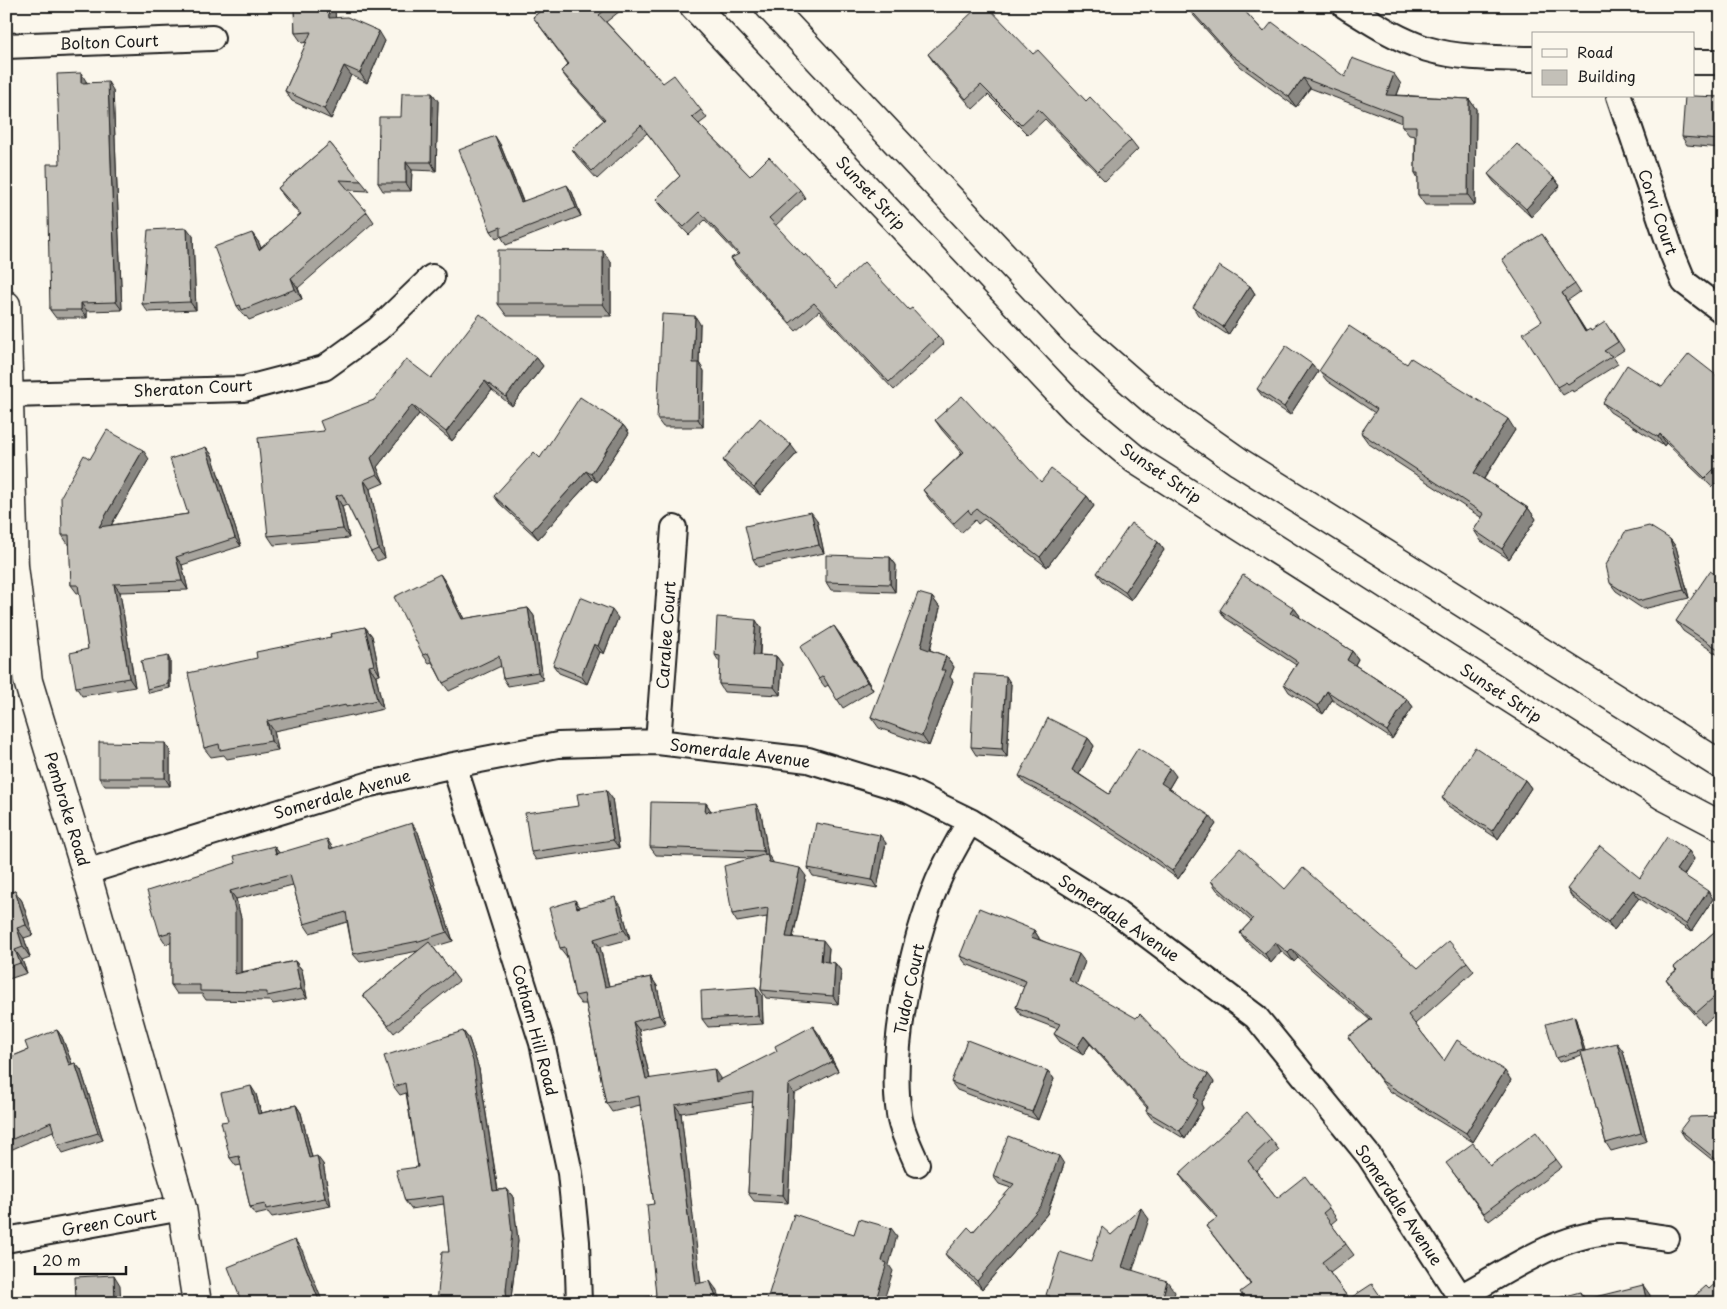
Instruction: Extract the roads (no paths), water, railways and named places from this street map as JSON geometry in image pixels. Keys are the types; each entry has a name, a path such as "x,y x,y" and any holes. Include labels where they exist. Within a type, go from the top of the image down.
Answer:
{"street":[{"name":"Sunset Strip","path":"694,6 1075,409 1136,460 1653,790 1721,826"},
{"path":"769,6 1078,335 1158,405 1239,462 1721,765"},
{"path":"1345,6 1383,29 1427,49 1478,58 1532,60"},
{"name":"Bolton Court","path":"6,46 212,38"},
{"path":"1694,62 1721,62"},
{"name":"Corvi Court","path":"1620,98 1672,253 1684,282 1721,310"},
{"name":"Sheraton Court","path":"9,395 244,389 324,368 378,329 432,277"},
{"name":"Pembroke Road","path":"6,304 14,566 28,680 86,872 182,1208 197,1303"},
{"name":"Caralee Court","path":"658,742 674,528"},
{"name":"Somerdale Avenue","path":"86,872 370,784 454,765 558,745 658,742 808,760 909,791 970,820 1118,913 1256,1016 1369,1156 1462,1300"},
{"name":"Cotham Hill Road","path":"454,765 542,1043 570,1174 577,1242 579,1303"},
{"name":"Tudor Court","path":"918,1164 899,1116 896,1054 903,1009 918,944 938,881 970,820"},
{"name":"Green Court","path":"6,1240 182,1208"},
{"path":"1462,1300 1552,1247 1586,1236 1621,1232 1667,1238"}]}
